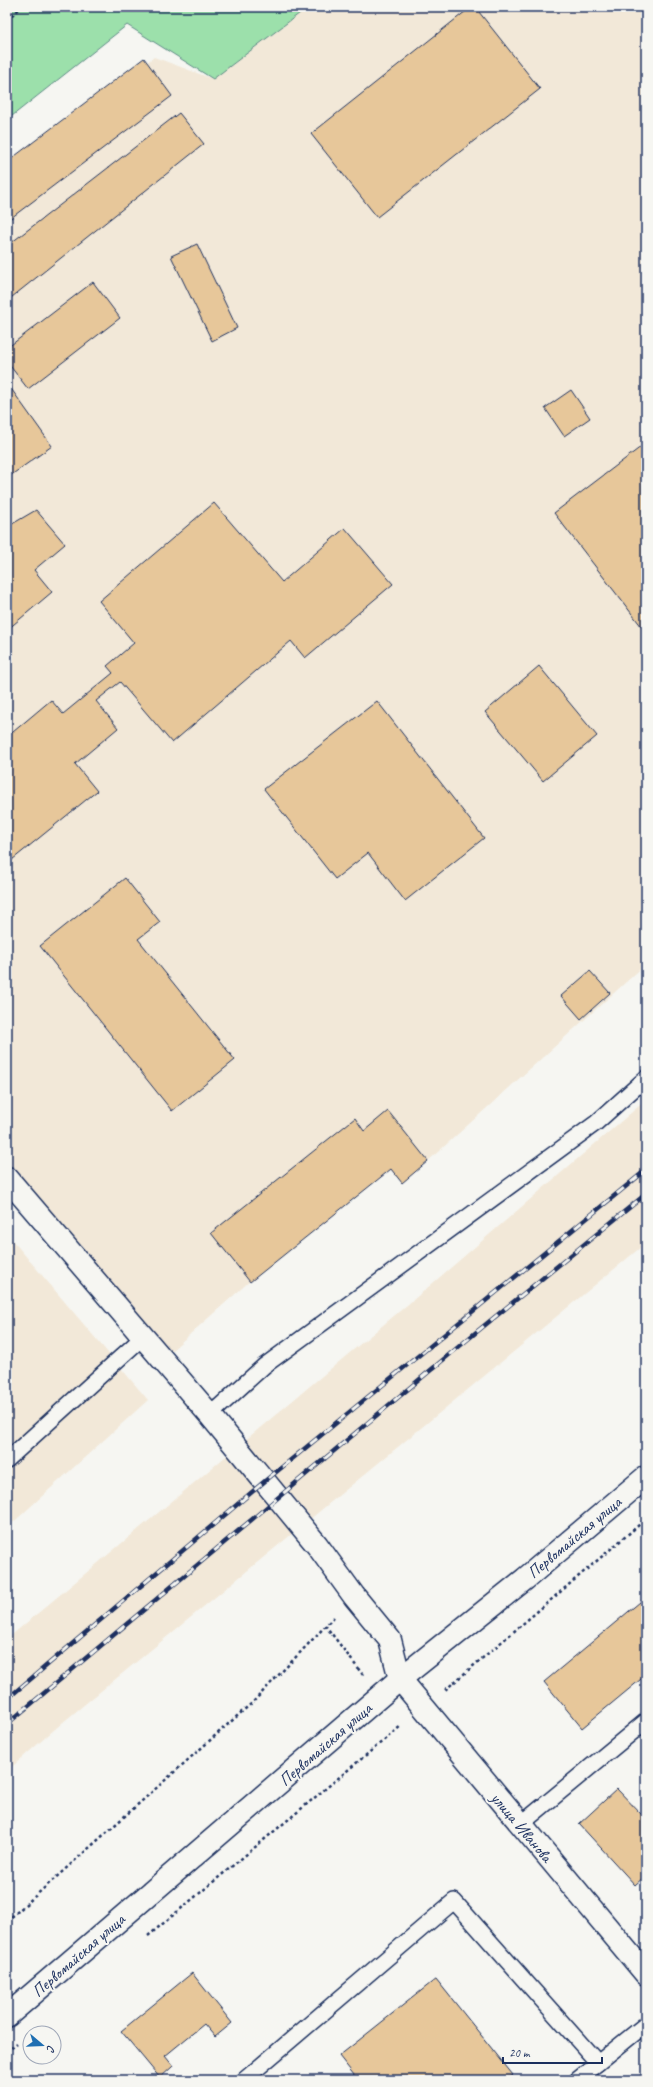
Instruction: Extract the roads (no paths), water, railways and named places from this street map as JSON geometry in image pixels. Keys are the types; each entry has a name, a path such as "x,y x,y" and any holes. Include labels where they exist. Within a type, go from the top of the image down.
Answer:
{"street":[{"path":"7,1178 210,1415 317,1546 354,1596 390,1640 400,1679"},
{"name":"Первомайская улица","path":"7,2016 400,1679 525,1579 646,1477"},
{"name":"улица Иванова","path":"400,1679 520,1825 646,1974"}],"lane":[{"path":"210,1415 264,1366 596,1123 646,1078"},
{"path":"7,1460 143,1336"},
{"path":"520,1825 646,1721"},
{"path":"244,2080 454,1900 598,2063"},
{"path":"577,2080 646,2024"}],"railway":[{"path":"7,1699 265,1481 646,1170"},
{"path":"7,1724 474,1334 646,1194"}]}
